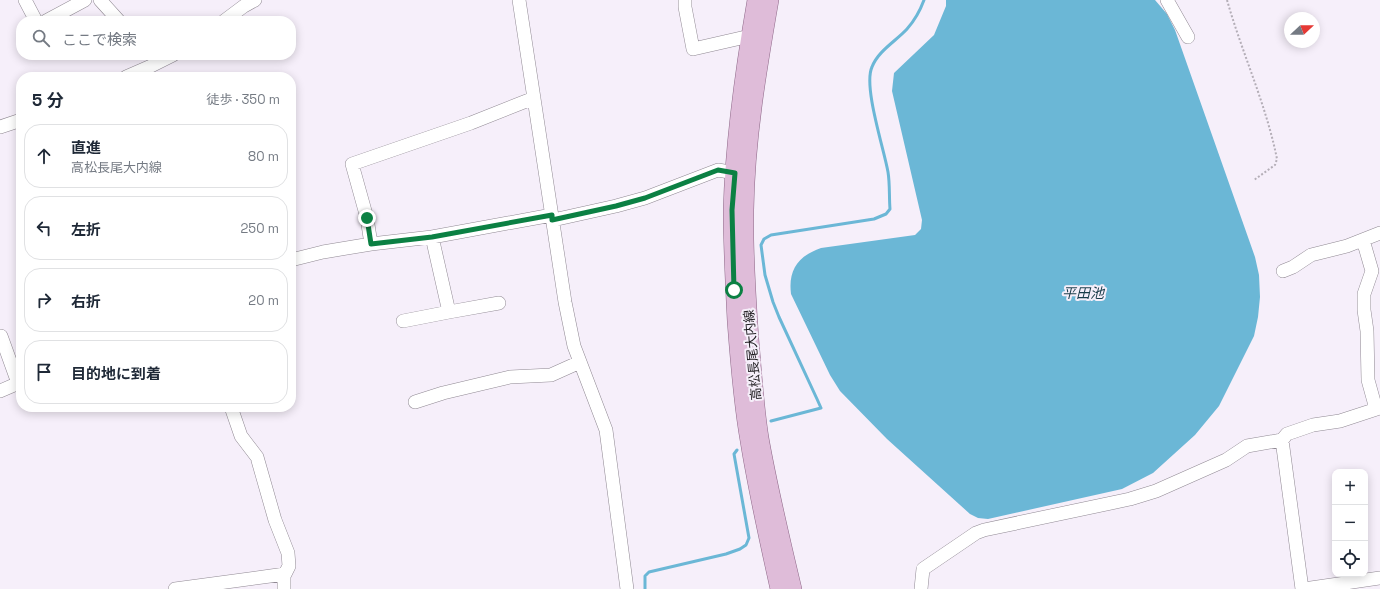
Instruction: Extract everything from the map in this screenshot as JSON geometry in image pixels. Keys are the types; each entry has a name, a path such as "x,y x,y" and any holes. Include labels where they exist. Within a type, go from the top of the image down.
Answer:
{"main road":[{"name":"高松長尾大内線","path":"756,0 738,128 732,210 734,290 740,376 751,455 779,589"},
{"name":"高松長尾大内線","path":"770,0 760,56 750,129 745,209 747,288 753,374 760,438 773,504 793,589"}],"street":[{"path":"25,0 33,16"},
{"path":"55,16 84,0"},
{"path":"100,0 114,16"},
{"path":"519,0 565,302 574,346 606,430 627,589"},
{"path":"685,0 692,48 750,36"},
{"path":"1167,0 1188,37"},
{"path":"231,16 253,1"},
{"path":"134,72 152,60"},
{"path":"371,244 367,218 352,164 471,123 534,98"},
{"path":"0,127 16,122"},
{"path":"296,259 323,252 371,244 432,237 616,206 645,198 718,170 735,173"},
{"path":"1283,270 1293,267 1311,255 1347,246 1380,233"},
{"path":"432,237 448,312"},
{"path":"922,589 923,569 980,532 1156,491 1226,460 1247,446 1282,440 1287,434 1313,425 1340,421 1378,409 1368,380 1367,331 1364,310 1364,294 1372,271 1363,240"},
{"path":"403,321 499,303"},
{"path":"1,336 16,372"},
{"path":"415,402 443,393 510,377 551,375 580,362"},
{"path":"0,391 16,384"},
{"path":"233,412 241,436 257,458 275,520 288,553 289,566 285,574 284,589"},
{"path":"1282,440 1303,589 1380,578"},
{"path":"175,589 285,574"}],"path":[{"path":"1227,0 1234,28 1252,73 1277,159 1275,165 1254,180"}],"water":[{"name":"平田池","path":"946,0 1155,0 1167,14 1175,30 1255,257 1259,275 1260,297 1254,336 1219,406 1195,435 1153,473 1122,489 988,519 978,518 970,514 887,439 840,391 830,375 791,294 790,285 796,265 806,255 813,251 821,248 915,235 921,229 922,220 892,91 894,73 934,35 946,6"}],"waterway":[{"path":"771,421 821,408 773,302 765,275 761,245 764,239 771,235 874,219 886,214 890,209 888,172 872,103 870,76 872,67 878,56 910,26 924,0"},
{"path":"645,589 645,576 649,572 726,554 746,545 749,538 734,454 737,450"}],"route":[{"path":"367,218 371,244 432,237 552,215 552,220 645,198 718,170 735,173 732,210 734,290"}]}
